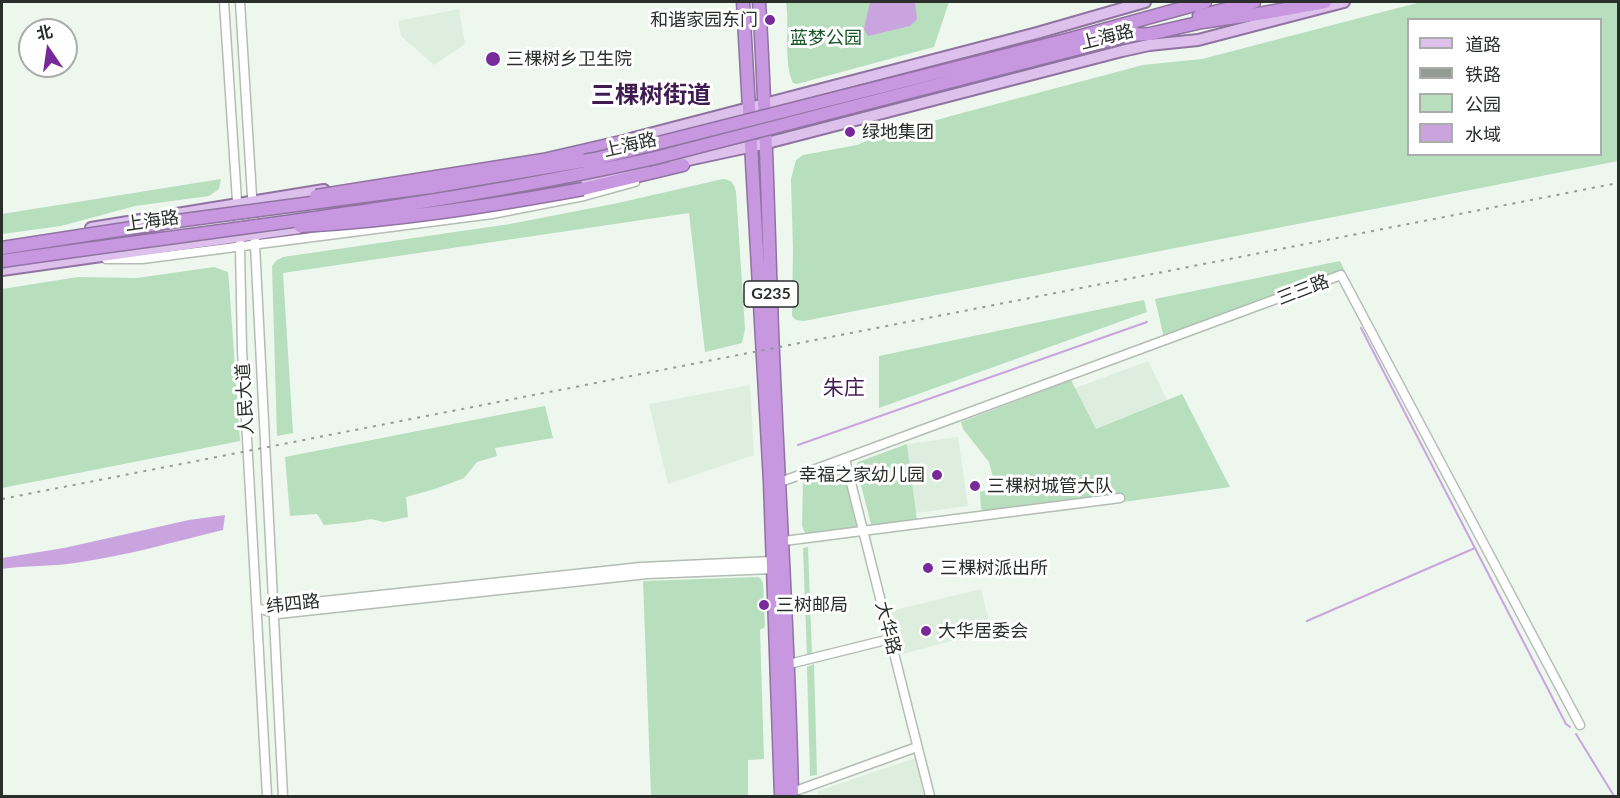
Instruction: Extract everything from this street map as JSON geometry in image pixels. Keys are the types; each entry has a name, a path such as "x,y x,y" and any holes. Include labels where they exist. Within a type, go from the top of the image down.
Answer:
{"highway":[{"name":"G235","path":"743,2 748,110 745,148 786,795"},
{"name":"G235","path":"759,2 767,143 772,329 789,664 786,795"},
{"path":"1125,29 1181,2"},
{"name":"上海路","path":"2,261 388,207 600,171 667,155 1075,43 1205,2"},
{"name":"上海路","path":"1125,29 1254,2"},
{"path":"1125,29 1150,34 1284,2"},
{"path":"1202,22 1324,2"},
{"name":"上海路","path":"2,248 528,172 596,159 1075,43"},
{"path":"177,221 344,191 531,162 638,138"},
{"path":"138,241 205,238 472,208 583,189 683,165"}],"main road":[{"name":"上海路","path":"2,243 470,168 638,138 1038,33 1145,2"},
{"name":"上海路","path":"2,270 254,240 493,199 767,143 1122,51 1149,45 1198,40 1344,2"}],"street":[{"name":"人民大道","path":"224,2 238,204 242,349 267,796"},
{"name":"人民大道","path":"240,2 283,796"},
{"name":"上海路","path":"254,240 492,214 594,194 683,165 745,148"},
{"name":"三三路","path":"786,480 1341,275 1580,725"},
{"name":"大华路","path":"845,459 930,796"},
{"path":"784,541 1120,498"},
{"name":"纬四路","path":"257,608 274,610 641,567 773,565"},
{"path":"789,664 890,639"},
{"path":"786,795 917,747"}],"shaded area":[{"path":"459,9 465,44 434,65 401,36 398,21"},
{"path":"1148,361 1167,400 1096,429 1075,388"},
{"path":"750,385 754,455 668,484 649,404"},
{"name":"幸福之家幼儿园","path":"958,437 968,506 916,513 907,444"},
{"path":"981,589 991,631 902,654 891,611"},
{"path":"915,758 924,796 818,796 818,791"}],"green space":[{"name":"蓝梦公园","path":"786,2 949,2 934,47 797,84 793,83 788,64"},
{"path":"1421,2 1618,2 1618,161 804,321 796,320 792,316 791,179 796,160 803,155 857,145 951,116 1143,65 1202,59"},
{"path":"221,179 219,189 209,196 135,206 61,226 2,234 2,214"},
{"path":"723,179 732,182 736,192 745,329 742,343 705,352 689,213 283,273 293,433 277,436 272,266 277,260 283,257 510,224"},
{"path":"1340,261 1345,271 1164,338 1155,299"},
{"path":"214,267 228,272 240,441 2,488 2,289 78,277 137,278"},
{"path":"1144,300 1147,312 879,408 879,356"},
{"path":"1071,380 1096,429 1182,394 1230,487 1123,502 1121,496 984,511 981,509 980,492 996,488 989,462 963,429 961,422"},
{"path":"545,406 553,438 495,448 497,456 477,462 464,478 406,497 408,517 384,522 371,519 324,525 317,514 290,516 285,457"},
{"path":"907,444 917,520 874,526 871,524 856,466 858,462"},
{"path":"843,468 858,528 806,535 802,526 803,482"},
{"path":"808,547 812,655 807,656 803,548"},
{"path":"758,577 763,583 765,627 760,630 764,759 748,760 748,796 651,796 643,581"},
{"path":"814,664 817,775 810,776 807,667"}],"water":[{"path":"870,2 915,2 917,19 910,26 868,36 864,29"},
{"path":"225,515 223,530 112,557 75,563 2,569 2,558 64,548 189,520"}],"waterway":[{"path":"798,445 1147,322"},
{"path":"1361,328 1566,724 1570,727"},
{"path":"1307,621 1475,548"},
{"path":"1576,734 1614,796"}],"railway":[{"path":"2,499 1618,183"}],"place":[{"name":"和谐家园东门","path":"770,20"},
{"name":"三棵树乡卫生院","path":"493,59"},
{"name":"绿地集团","path":"850,132"},
{"name":"幸福之家幼儿园","path":"937,475"},
{"name":"三棵树城管大队","path":"975,486"},
{"name":"三棵树派出所","path":"928,568"},
{"name":"三树邮局","path":"764,605"},
{"name":"大华居委会","path":"926,631"}],"district":[{"name":"三棵树街道","path":"651,95"},
{"name":"朱庄","path":"844,388"}]}
